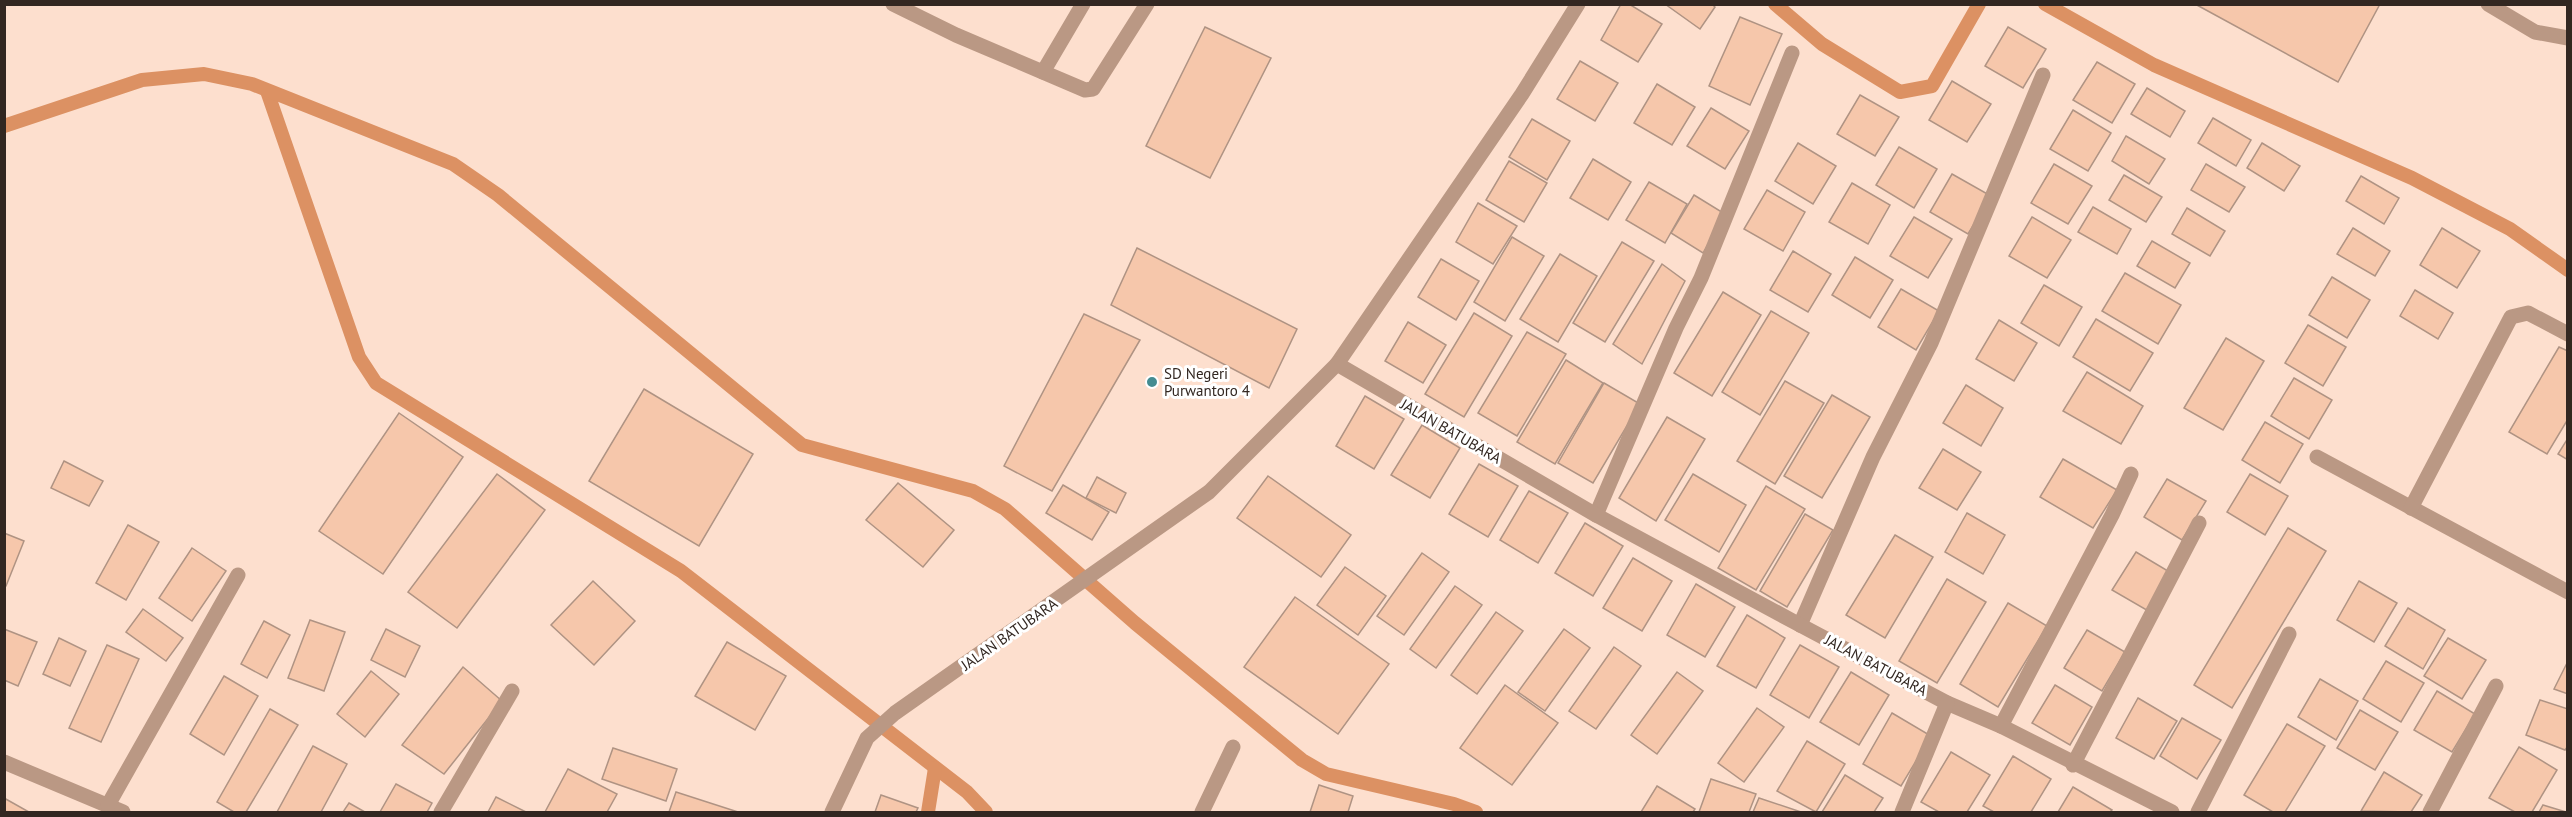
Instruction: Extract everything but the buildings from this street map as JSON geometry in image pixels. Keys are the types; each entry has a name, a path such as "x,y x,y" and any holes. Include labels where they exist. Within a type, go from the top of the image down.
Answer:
{"street":[{"path":"893,4 1077,89 1093,89 1147,4"},
{"path":"1043,72 1083,4"},
{"path":"1337,364 1522,94 1578,4"},
{"path":"2488,4 2535,32 2568,38"},
{"path":"1596,515 1676,328 1701,278 1792,54"},
{"path":"1800,625 1873,456 1930,343 2043,75"},
{"path":"2411,508 2511,317 2528,313 2568,334"},
{"name":"JALAN BATUBARA","path":"832,813 867,738 895,713 1209,492 1337,364 1596,515 1800,625 1947,703 2001,726 2073,765 2172,813"},
{"path":"2317,457 2568,592"},
{"path":"2001,726 2112,515 2131,474"},
{"path":"2073,765 2199,523"},
{"path":"108,805 238,575"},
{"path":"2198,813 2289,634"},
{"path":"2430,813 2496,686"},
{"path":"441,813 512,691"},
{"path":"1902,813 1947,703"},
{"path":"1202,813 1233,747"},
{"path":"4,762 123,813"}],"waterway":[{"path":"1775,4 1822,44 1900,92 1932,86 1979,4"},
{"path":"2045,4 2154,65 2412,178 2510,229 2568,270"},
{"path":"4,126 142,80 204,74 252,84 453,164 498,195 802,445 973,491 1005,509 1135,623 1302,760 1326,774 1454,804 1476,812"},
{"path":"267,91 359,357 376,383 681,571 967,792 986,812"},
{"path":"928,812 935,768"}],"place":[{"name":"SD Negeri Purwantoro 4","path":"1152,382"}]}
